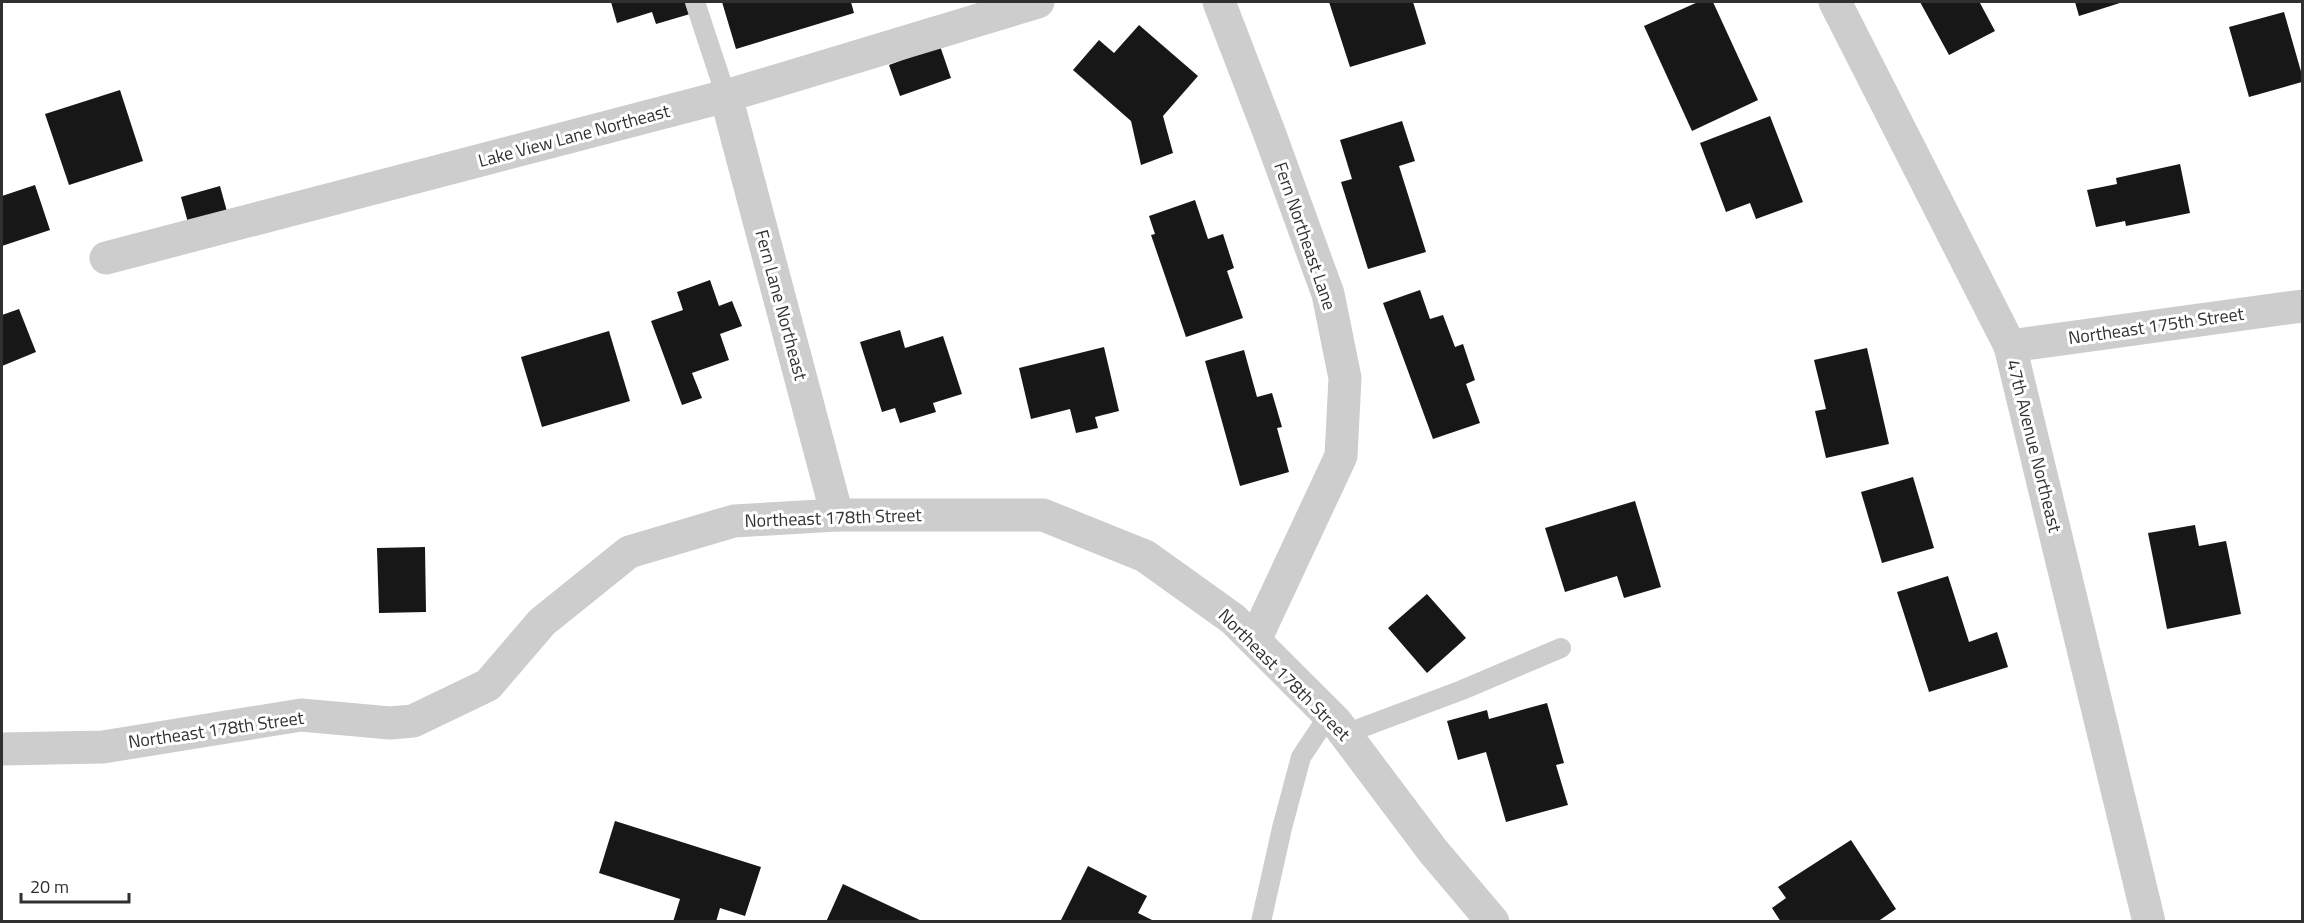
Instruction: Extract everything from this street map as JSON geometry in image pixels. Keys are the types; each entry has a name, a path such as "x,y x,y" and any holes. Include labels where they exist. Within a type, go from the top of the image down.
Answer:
{"street":[{"name":"Lake View Lane Northeast","path":"106,258 726,96 1038,2"},
{"name":"Fern Northeast Lane","path":"1219,2 1328,294 1345,378 1341,456 1254,640"},
{"name":"47th Avenue Northeast","path":"1835,2 2010,346 2149,921"},
{"name":"Fern Lane Northeast","path":"726,96 837,515"},
{"name":"Northeast 175th Street","path":"2010,346 2302,306"},
{"name":"Northeast 178th Street","path":"2,749 103,747 301,716 390,723 412,721 488,685 542,622 629,552 734,521 837,515 1043,515 1145,556 1233,619 1337,724 1433,850 1493,921"}],"lane":[{"path":"694,2 726,96"},
{"path":"1261,921 1301,757 1337,724 1462,690 1562,648"}],"building":[{"path":"611,2 687,2 690,14 656,24 652,12 617,23"},
{"path":"722,2 851,2 854,13 736,49"},
{"path":"1329,2 1413,2 1426,44 1350,67"},
{"path":"1698,2 1713,2 1758,100 1692,131 1644,26"},
{"path":"1920,2 1984,2 1980,3 1995,31 1949,55"},
{"path":"2075,2 2123,2 2079,16"},
{"path":"2284,12 2302,82 2249,97 2229,27"},
{"path":"1139,25 1198,76 1163,116 1173,153 1141,165 1131,121 1073,70 1099,40 1114,53"},
{"path":"940,46 951,78 900,96 889,65"},
{"path":"120,90 143,161 69,185 45,114"},
{"path":"1770,116 1803,202 1756,219 1750,203 1726,212 1700,143"},
{"path":"1402,121 1415,161 1399,166 1426,252 1368,269 1341,182 1352,179 1340,140"},
{"path":"2180,164 2190,213 2126,226 2125,221 2096,227 2087,190 2117,184 2116,178"},
{"path":"35,185 50,230 2,246 2,196"},
{"path":"220,186 229,219 190,230 181,197"},
{"path":"1195,200 1208,239 1223,234 1234,268 1227,271 1243,318 1186,337 1151,235 1155,234 1149,216"},
{"path":"710,280 719,306 732,301 742,326 720,334 729,360 692,373 702,398 682,405 651,321 683,310 677,292"},
{"path":"1420,290 1430,319 1443,315 1455,347 1463,344 1475,380 1466,384 1480,423 1433,439 1383,303"},
{"path":"19,309 36,352 2,366 2,315"},
{"path":"900,330 905,348 943,336 962,394 933,403 936,412 900,423 895,408 882,412 860,342"},
{"path":"609,331 630,401 542,427 521,357"},
{"path":"1104,347 1119,411 1095,417 1098,428 1076,433 1070,409 1031,419 1019,368"},
{"path":"1867,348 1889,444 1826,458 1815,411 1826,409 1814,360"},
{"path":"1244,350 1257,397 1272,393 1282,427 1277,428 1289,472 1240,486 1205,361"},
{"path":"1913,477 1934,548 1882,563 1861,492"},
{"path":"1635,501 1661,587 1624,598 1617,576 1565,592 1545,528"},
{"path":"2195,525 2199,546 2226,541 2241,614 2167,629 2148,533"},
{"path":"425,547 426,612 379,613 377,548"},
{"path":"1948,576 1969,642 1997,632 2008,667 1929,692 1897,592"},
{"path":"1427,594 1466,638 1427,673 1388,628"},
{"path":"1547,703 1564,763 1556,765 1568,805 1506,822 1486,752 1458,760 1447,721 1487,710 1489,719"},
{"path":"615,821 761,867 745,916 720,908 716,922 673,922 680,899 599,873"},
{"path":"1851,840 1896,909 1877,922 1781,922 1772,908 1786,898 1778,887"},
{"path":"1088,866 1147,896 1138,913 1156,922 1060,922"},
{"path":"843,884 924,922 826,922"}]}
